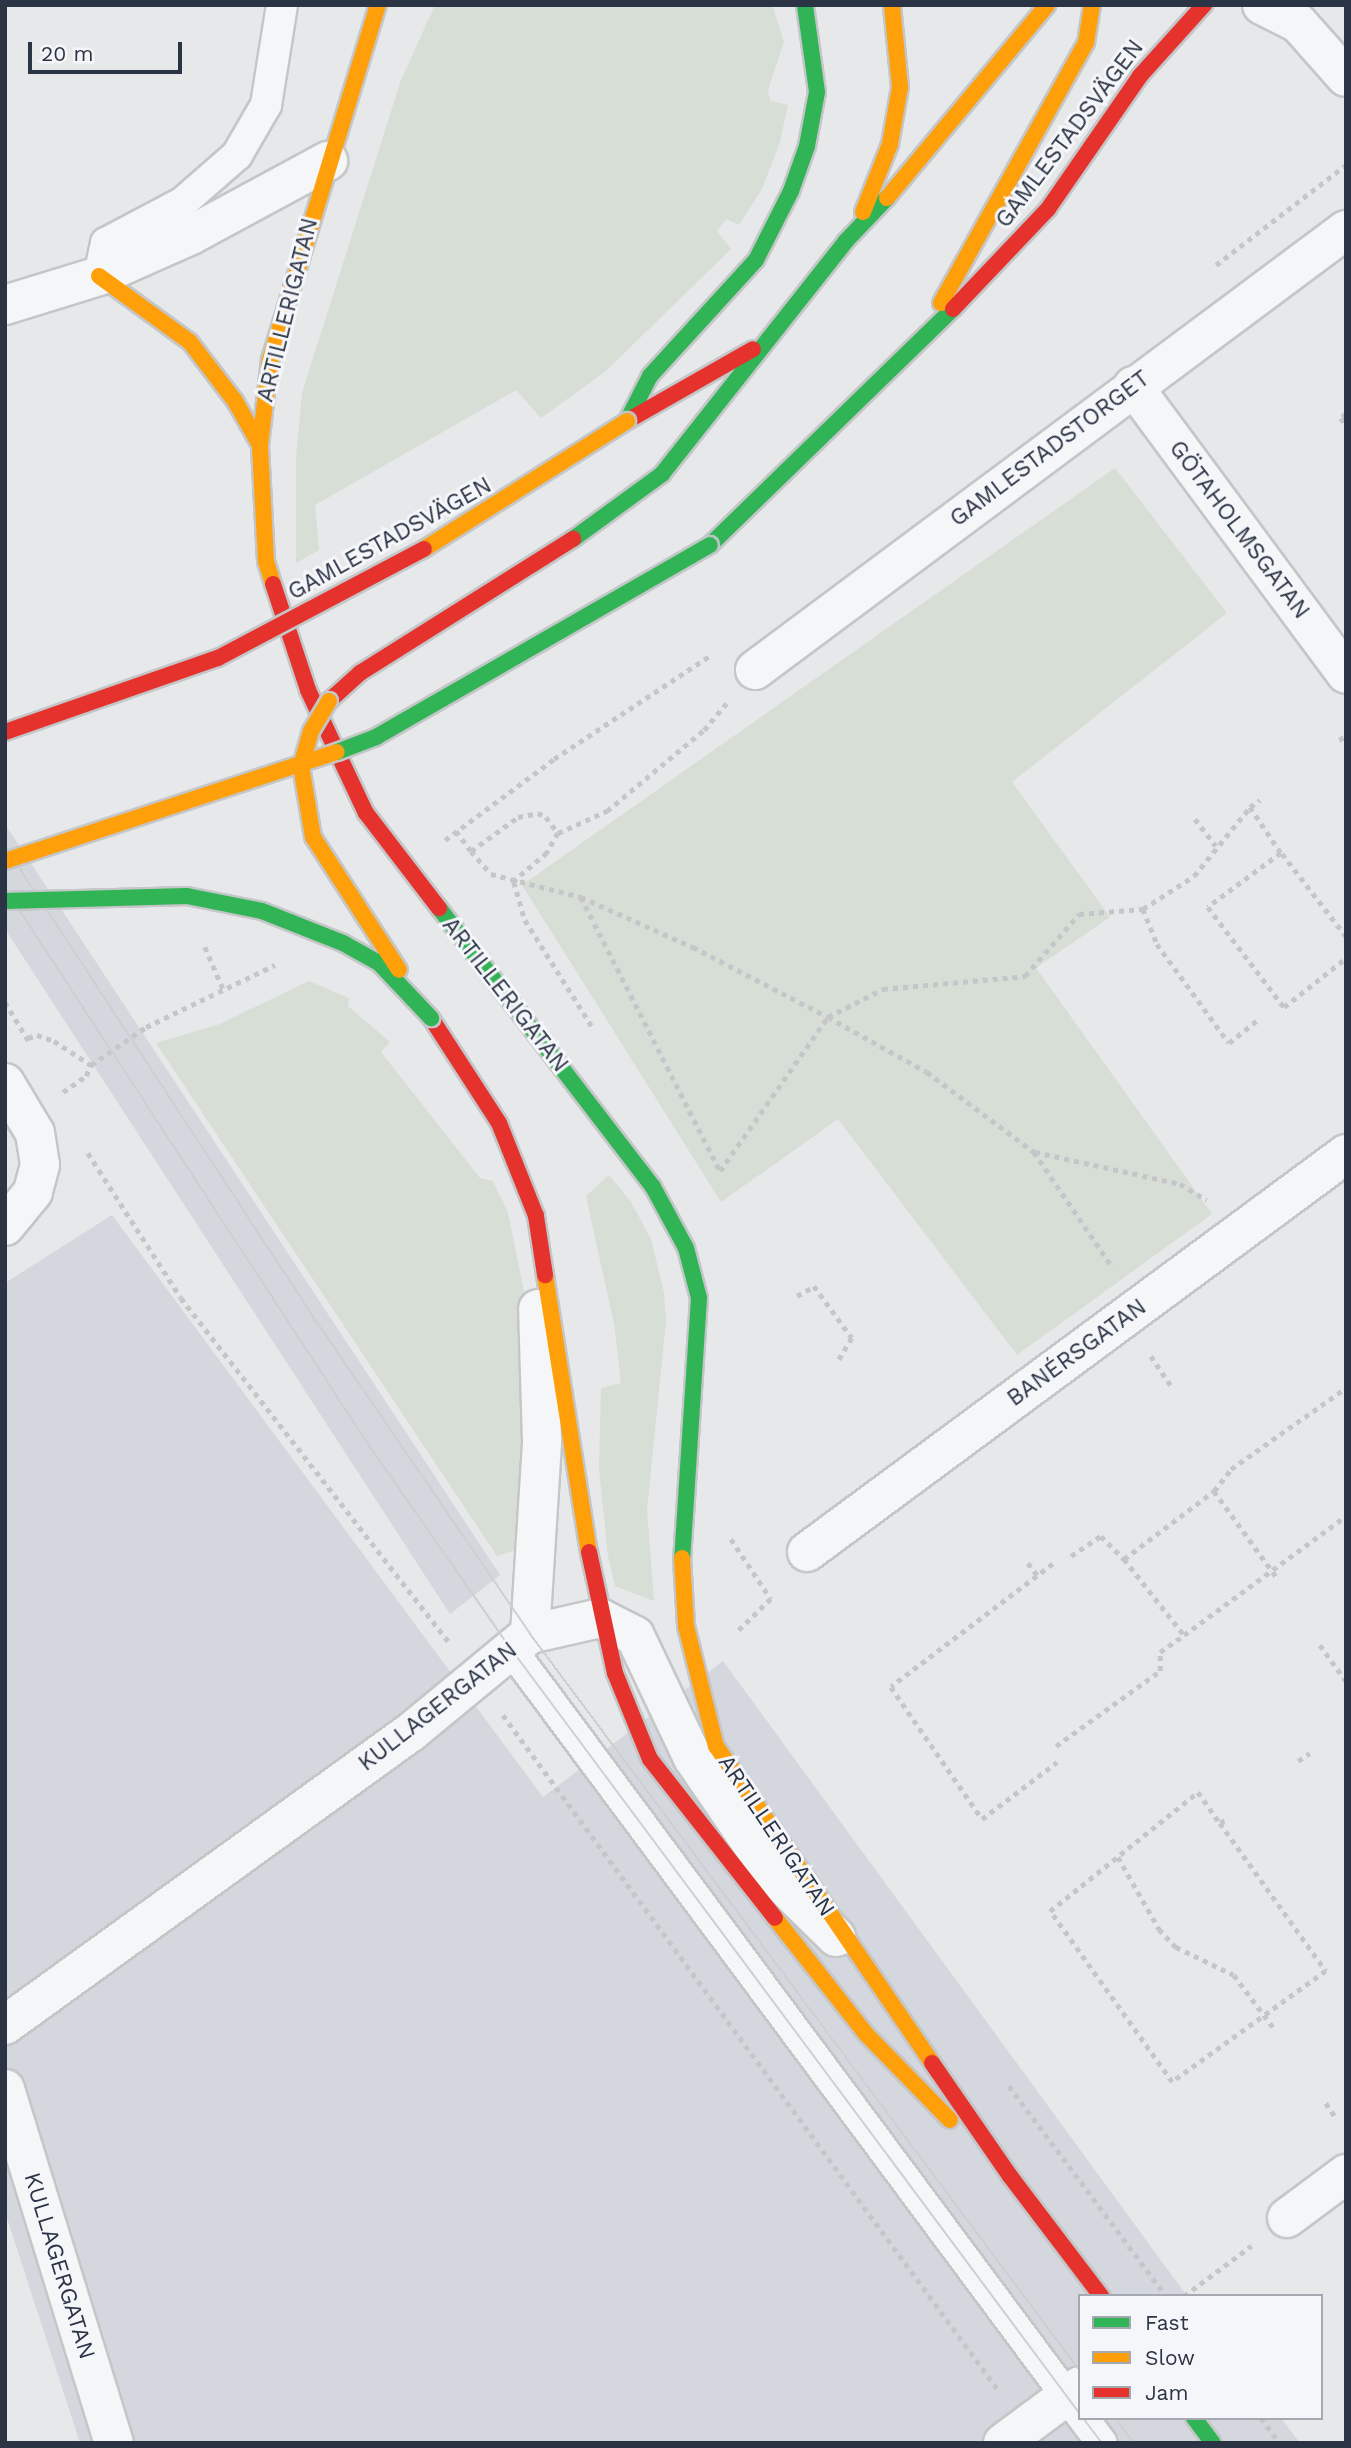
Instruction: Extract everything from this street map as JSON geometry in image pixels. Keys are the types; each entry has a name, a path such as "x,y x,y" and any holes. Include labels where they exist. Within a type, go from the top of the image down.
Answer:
{"main road":[{"name":"ARTILLERIGATAN","path":"378,5 328,161 270,360 260,445 267,561 308,690 366,813 653,1187 686,1248 699,1298 682,1560 686,1626 716,1746 859,1961 1010,2176 1099,2294"},
{"path":"627,421 650,376 756,260 791,191 807,146 817,92 805,5"},
{"path":"846,241 873,195 890,144 900,87 892,5"},
{"name":"GAMLESTADSVÄGEN","path":"301,766 311,731 329,701 360,673 570,541 662,474 773,338 846,241 917,167 1047,5"},
{"name":"GAMLESTADSVÄGEN","path":"914,350 1086,43 1092,5"},
{"name":"GAMLESTADSVÄGEN","path":"5,861 301,766 376,737 710,545 914,350 1048,209 1140,76 1204,5"},
{"path":"99,276 190,342 235,401 260,445"},
{"name":"GAMLESTADSVÄGEN","path":"5,732 231,652 393,569 627,421 773,338"},
{"name":"ARTILLERIGATAN","path":"301,766 313,837 326,863 499,1123 536,1216 600,1618 615,1673 650,1759 866,2034 925,2097 1010,2176"},
{"name":"ARTILLERIGATAN","path":"5,901 187,896 262,911 343,943 379,963 431,1018"},
{"path":"1196,2420 1213,2443"}],"street":[{"path":"1262,5 1298,23 1346,77"},
{"path":"6,304 99,276 191,235 328,161"},
{"name":"GAMLESTADSTORGET","path":"755,670 1346,230"},
{"name":"GÖTAHOLMSGATAN","path":"1133,386 1346,674"},
{"path":"5,1083 34,1133 40,1165 33,1192 5,1226"},
{"name":"BANÉRSGATAN","path":"807,1552 1346,1154"},
{"name":"KULLAGERGATAN","path":"5,2025 478,1679 521,1642 542,1441 536,1216"},
{"path":"521,1642 600,1618"},
{"name":"ARTILLERIGATAN","path":"600,1618 635,1636 693,1758 772,1874 859,1961"},
{"name":"KULLAGERGATAN","path":"5,2089 114,2443"},
{"path":"1287,2218 1346,2174"},
{"path":"1014,2435 1077,2404"}],"lane":[{"path":"99,276 106,243 182,203 237,155 269,96 282,5"},
{"path":"521,1642 1077,2404"},
{"path":"1087,2420 1102,2443"}],"path":[{"path":"1346,414 1340,418 1346,425"},
{"path":"714,653 554,759 456,831 491,874 581,897 693,947 927,1072 1034,1152 1115,1270 1116,1280"},
{"path":"514,882 547,853 558,834 607,811 704,730 755,670"},
{"path":"1339,740 1346,736"},
{"path":"581,897 720,1171 828,1017 883,989 1025,976 1079,914 1143,909 1194,876 1216,846 1250,807 1260,800"},
{"path":"1250,807 1281,853 1346,937"},
{"path":"471,851 527,813 546,817 558,834"},
{"path":"1195,819 1216,846"},
{"path":"1281,853 1208,907 1284,1007 1346,958"},
{"path":"514,882 525,920 597,1033"},
{"path":"1143,909 1157,944 1229,1043 1256,1020"},
{"path":"71,1087 86,1076 91,1065 146,1027 224,991 201,939"},
{"path":"5,1002 27,1038 37,1035 54,1041 91,1065"},
{"path":"58,1095 63,1105"},
{"path":"86,1149 103,1182 181,1298 478,1679 1014,2435"},
{"path":"1034,1152 1180,1184 1214,1204"},
{"path":"797,1296 814,1286 852,1338 838,1361"},
{"path":"1146,1349 1172,1387"},
{"path":"1124,1559 1214,1491 1231,1469 1346,1388"},
{"path":"1227,1461 1231,1469"},
{"path":"1214,1491 1278,1579"},
{"path":"1056,1746 1160,1671 1160,1652 1346,1516"},
{"path":"729,1535 771,1599 733,1636"},
{"path":"1071,1556 1101,1536 1124,1559 1184,1635"},
{"path":"1028,1563 1038,1576"},
{"path":"1053,1564 891,1687 982,1819 1057,1762"},
{"path":"1320,1645 1346,1681"},
{"path":"1297,1761 1310,1753"},
{"path":"1198,1792 1222,1821 1326,1970 1172,2082 1050,1911 1118,1857 1198,1792"},
{"path":"1118,1857 1159,1930 1176,1947 1234,1975 1273,2027"},
{"path":"1000,2074 1165,2294"},
{"path":"1326,2103 1336,2118"},
{"path":"1187,2294 1287,2218"},
{"path":"1263,2420 1280,2443"}],"shaded area":[{"path":"435,5 772,5 784,42 768,90 770,101 788,105 780,142 762,189 739,225 726,219 717,231 731,249 606,371 541,418 516,390 315,505 319,550 296,563 296,458 302,393 401,80"},
{"path":"1115,468 1227,613 1012,782 1110,917 1036,968 1212,1214 1017,1355 838,1119 721,1202 522,885"},
{"path":"5,824 500,1575 450,1614 5,929"},
{"path":"309,981 349,998 348,1006 390,1042 381,1052 480,1178 493,1181 508,1213 531,1326 516,1550 497,1556 156,1043 220,1024"},
{"path":"609,1175 631,1202 651,1239 664,1293 666,1321 647,1510 654,1601 615,1586 608,1556 599,1469 601,1388 621,1383 614,1324 586,1196"},
{"path":"112,1215 543,1797 723,1661 1186,2294 1078,2294 1078,2420 1283,2420 1300,2443 80,2443 5,2212 5,1283"}],"tram line":[{"path":"5,846 316,1321 530,1634 1078,2368"},
{"path":"5,888 370,1447 511,1649 1078,2411"},
{"path":"1085,2420 1102,2443"},
{"path":"1117,2420 1134,2443"}],"traffic: fast":[{"path":"627,421 650,376 756,260 791,191 807,146 817,92 805,5"},
{"path":"573,539 662,474 846,241 887,198"},
{"path":"710,545 953,309"},
{"path":"337,752 376,737 710,545"},
{"path":"5,901 187,896 262,911 343,943 379,963 431,1018"},
{"path":"439,908 653,1187 686,1248 699,1298 682,1558"},
{"path":"1196,2420 1213,2443"}],"traffic: slow":[{"path":"273,584 266,561 260,445 270,360 378,5"},
{"path":"863,212 890,144 900,87 892,5"},
{"path":"887,198 1047,5"},
{"path":"941,303 1086,43 1092,5"},
{"path":"99,276 190,342 235,401 260,445"},
{"path":"424,549 627,421"},
{"path":"329,701 311,731 301,766 313,837 399,970"},
{"path":"5,861 337,752"},
{"path":"545,1275 589,1552"},
{"path":"682,1558 686,1626 716,1746 932,2063"},
{"path":"775,1918 866,2034 950,2120"}],"traffic: jam":[{"path":"953,309 1048,209 1140,76 1204,5"},
{"path":"627,421 753,349"},
{"path":"329,701 360,673 573,539"},
{"path":"5,732 218,658 424,549"},
{"path":"273,584 308,690 366,813 439,908"},
{"path":"431,1018 499,1123 536,1216 545,1275"},
{"path":"589,1552 615,1673 650,1759 775,1918"},
{"path":"932,2063 1010,2176 1099,2294"}]}
